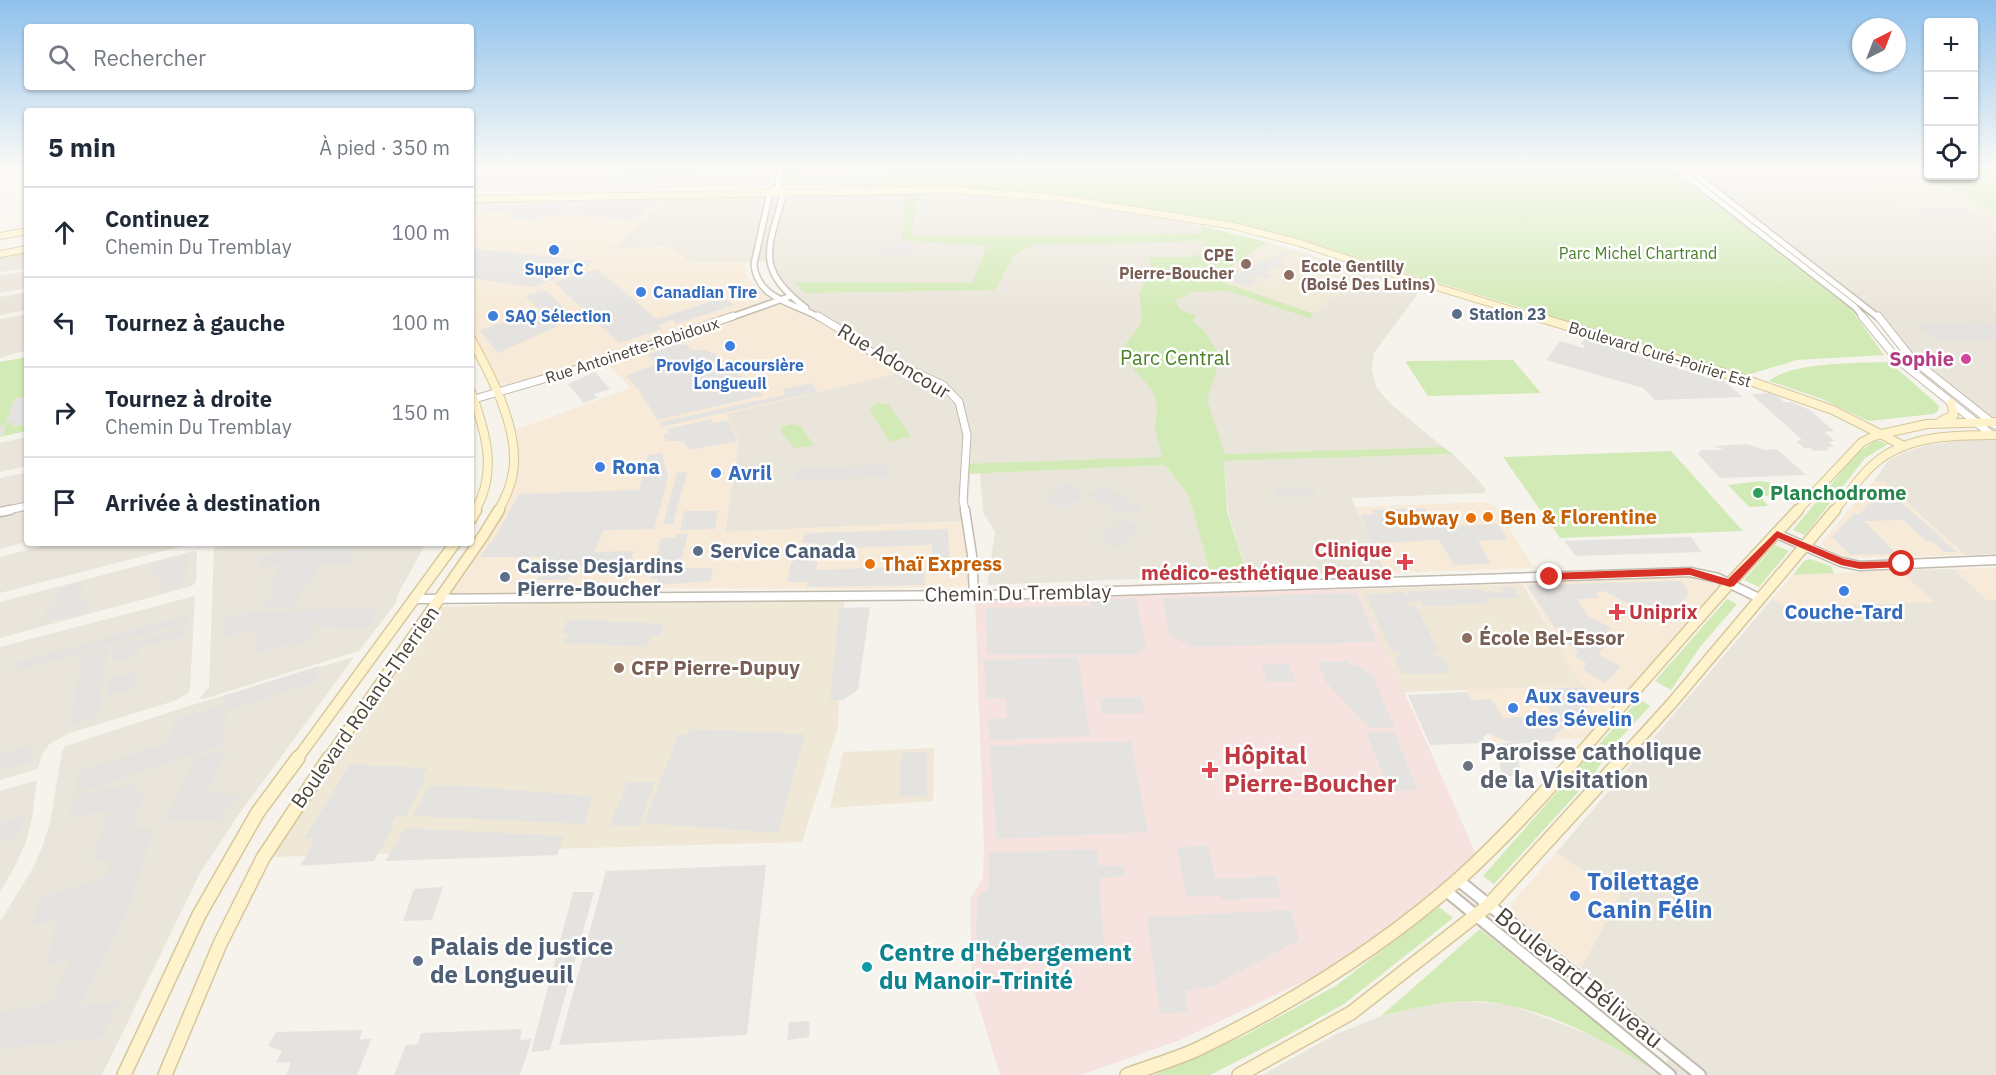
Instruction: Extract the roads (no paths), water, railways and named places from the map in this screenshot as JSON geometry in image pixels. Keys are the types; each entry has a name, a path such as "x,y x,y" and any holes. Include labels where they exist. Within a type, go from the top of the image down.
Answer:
{"main road":[{"name":"Boulevard Curé-Poirier Est","path":"1173,216 1298,245 1799,396 1904,446"},
{"path":"0,236 24,232"},
{"path":"0,254 24,250"},
{"name":"Boulevard Roland-Therrien","path":"165,1075 220,944 263,858 497,513 514,471 514,453 496,393 474,345"},
{"path":"474,402 489,443 490,455 489,474 484,494 474,513"},
{"path":"1930,424 1954,415 1951,403"},
{"path":"1127,1075 1198,1049 1273,1009 1370,950 1458,880 1510,831 1730,584 1862,442 1878,433 1930,424 1995,423"},
{"path":"1239,1075 1351,1013 1489,905 1672,703 1878,460 1904,446 1930,438 1994,435"},
{"name":"Boulevard Roland-Therrien","path":"124,1075 199,915 258,812 453,546"}],"street":[{"name":"Rue Adoncour","path":"765,216 754,264 755,276 763,288 779,300 814,314"},
{"name":"Rue Adoncour","path":"779,216 769,259 771,272 791,296 871,352 943,385 959,402 967,435 963,500 972,555 974,594"},
{"path":"1738,216 1855,307 1897,359 1994,435"},
{"path":"1749,216 1878,316 1912,358 1995,423"},
{"name":"Rue Antoinette-Robidoux","path":"474,397 496,393 615,358 791,296"},
{"path":"0,512 24,507"},
{"path":"1777,534 1841,562 1860,566 1996,560"},
{"name":"Chemin Du Tremblay","path":"416,599 974,594 1394,583 1690,572 1715,577 1759,598"},
{"name":"Boulevard Béliveau","path":"1458,880 1700,1075"},
{"name":"Boulevard Béliveau","path":"1446,890 1670,1075"}],"place":[{"name":"Super C","path":"554,250"},
{"name":"CPE Pierre-Boucher","path":"1246,264"},
{"name":"Ecole Gentilly (Boisé Des Lutins)","path":"1289,275"},
{"name":"Canadian Tire","path":"641,292"},
{"name":"Station 23","path":"1457,314"},
{"name":"SAQ Sélection","path":"493,316"},
{"name":"Provigo Lacoursière Longueuil","path":"730,346"},
{"name":"Sophie","path":"1966,359"},
{"name":"Rona","path":"600,467"},
{"name":"Avril","path":"716,473"},
{"name":"Planchodrome","path":"1758,493"},
{"name":"Ben & Florentine","path":"1488,517"},
{"name":"Subway","path":"1471,518"},
{"name":"Service Canada","path":"698,551"},
{"name":"Clinique médico-esthétique Peause","path":"1405,562"},
{"name":"Thaï Express","path":"870,564"},
{"name":"Caisse Desjardins Pierre-Boucher","path":"505,577"},
{"name":"Couche-Tard","path":"1844,591"},
{"name":"Uniprix","path":"1617,612"},
{"name":"École Bel-Essor","path":"1467,638"},
{"name":"CFP Pierre-Dupuy","path":"619,668"},
{"name":"Aux saveurs des Sévelin","path":"1513,708"},
{"name":"Paroisse catholique de la Visitation","path":"1468,766"},
{"name":"Hôpital Pierre-Boucher","path":"1210,770"},
{"name":"Toilettage Canin Félin","path":"1575,896"},
{"name":"Palais de justice de Longueuil","path":"418,961"},
{"name":"Centre d'hébergement du Manoir-Trinité","path":"867,967"}],"park label":[{"name":"Parc Michel Chartrand","path":"1638,253"},
{"name":"Parc Central","path":"1175,358"}]}
